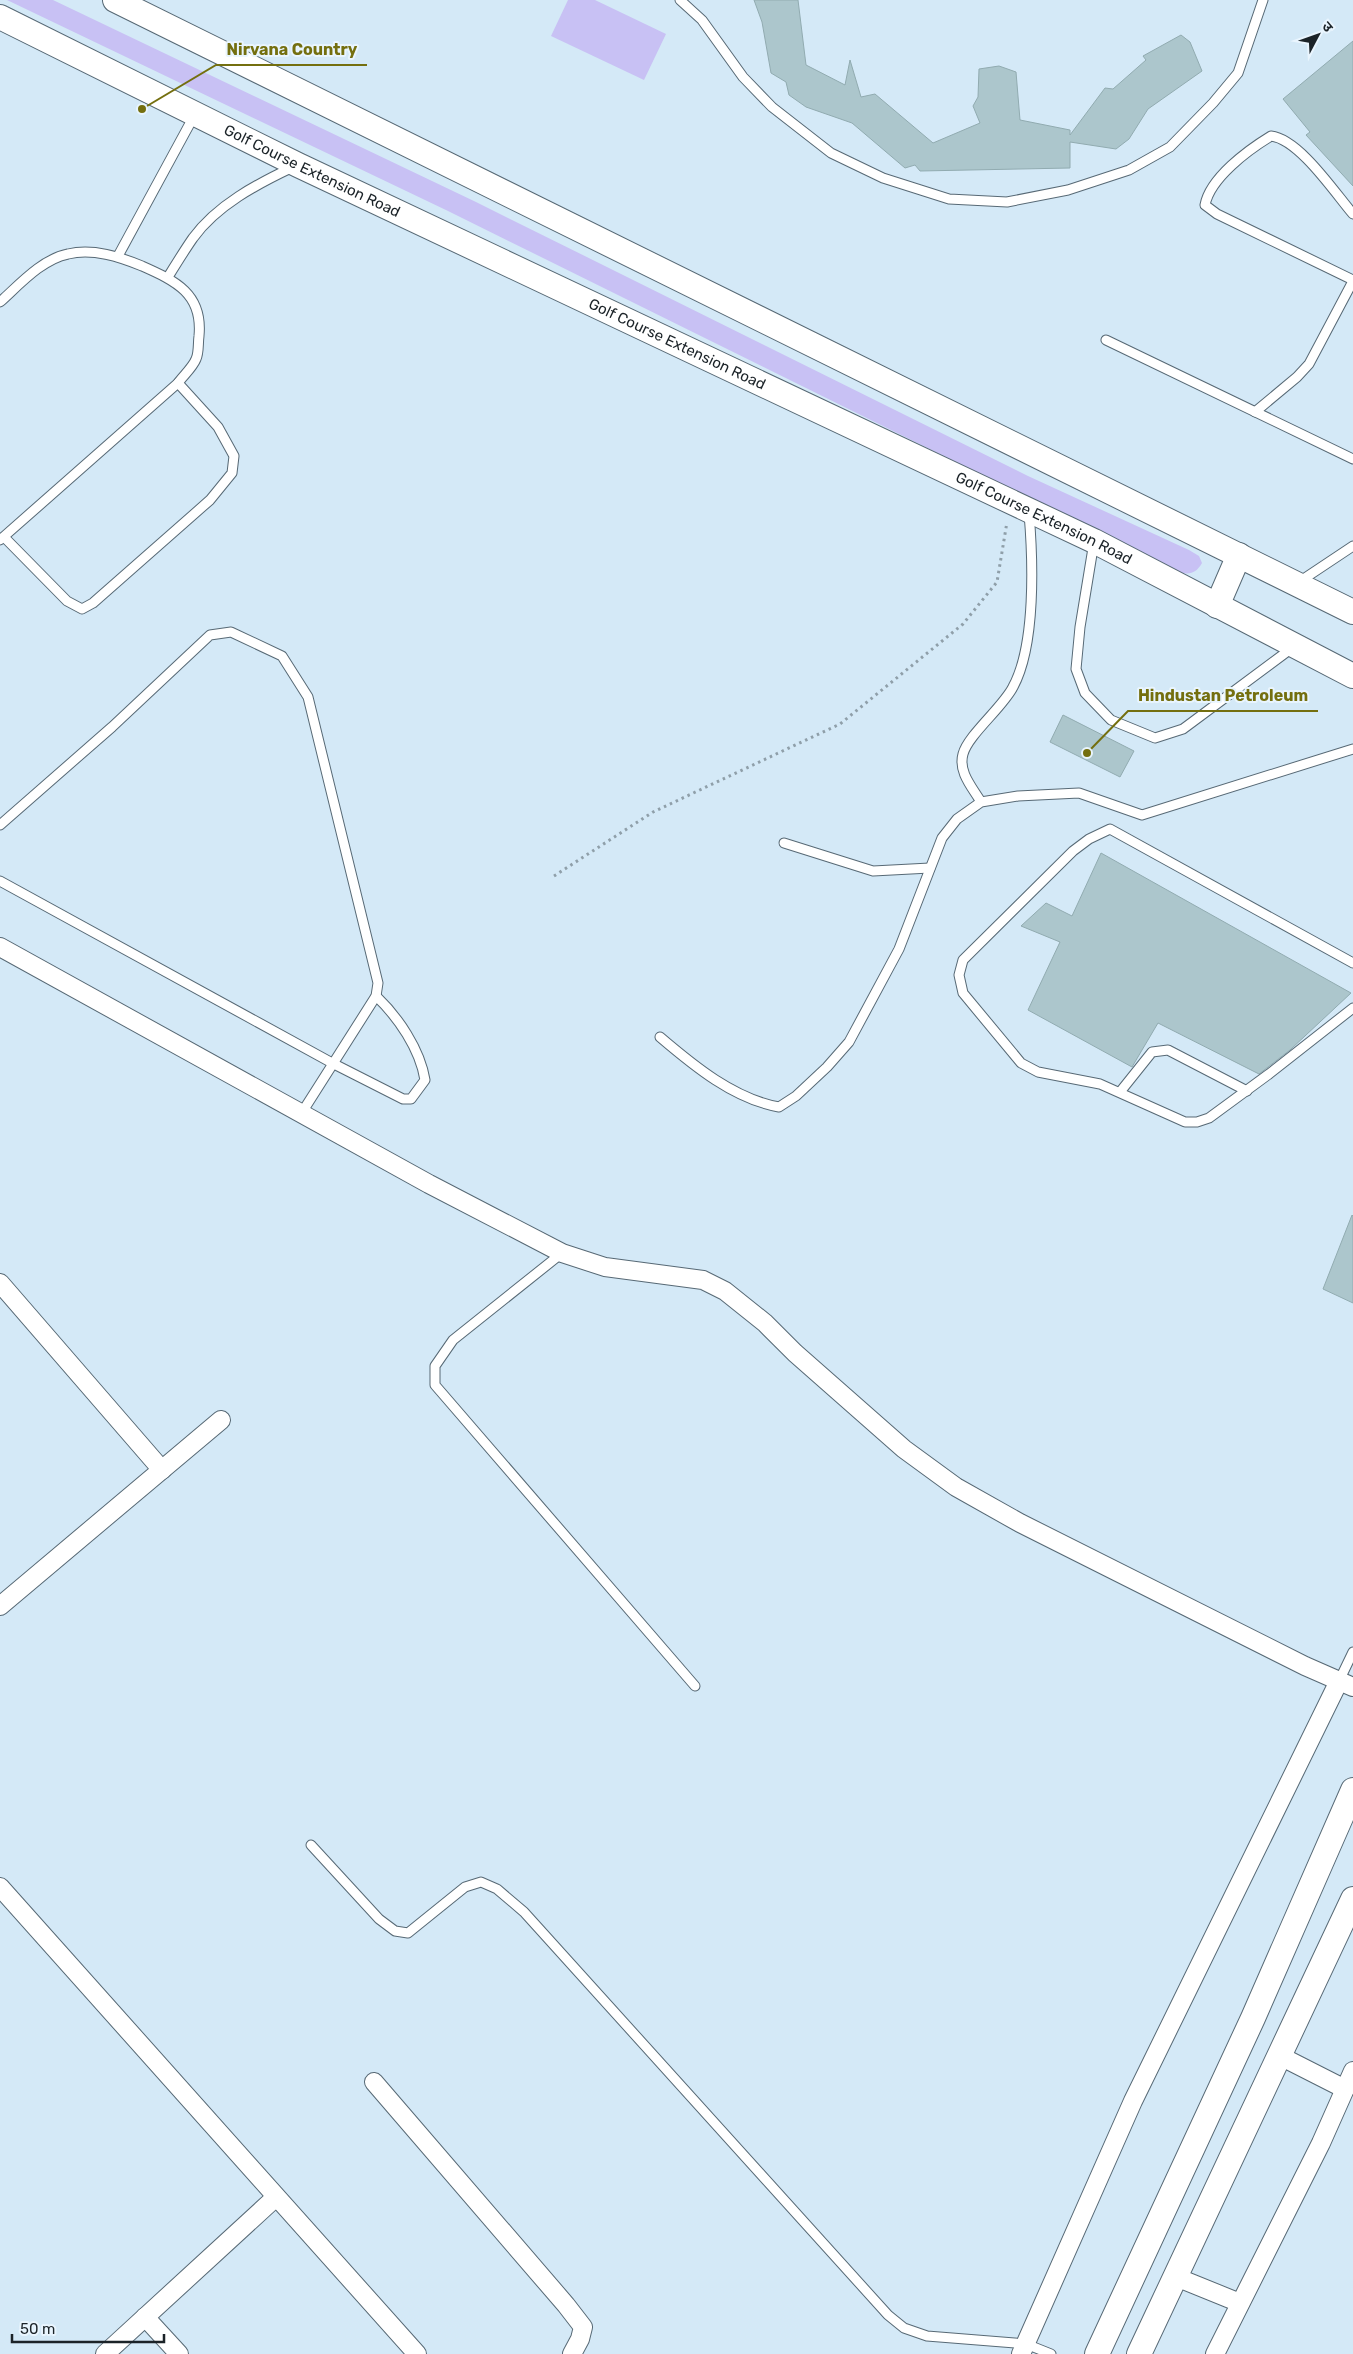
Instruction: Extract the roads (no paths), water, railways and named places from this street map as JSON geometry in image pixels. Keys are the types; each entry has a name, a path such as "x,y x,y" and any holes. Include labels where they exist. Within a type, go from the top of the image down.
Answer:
{"main road":[{"path":"115,0 1353,612"},
{"name":"Golf Course Extension Road","path":"0,17 298,165 1094,541 1353,676"},
{"path":"1217,606 1239,555"},
{"path":"1097,2354 1253,2018 1353,1790"},
{"path":"1139,2354 1351,1910"}],"street":[{"path":"0,947 487,1216 562,1254 605,1267 703,1280 725,1291 765,1323 795,1353 904,1449 956,1487 1028,1528 1346,1684 1133,2101 1024,2349"},
{"path":"0,1284 162,1470"},
{"path":"0,1605 221,1420"},
{"path":"0,1887 417,2354"},
{"path":"1280,2056 1345,2089"},
{"path":"1215,2354 1321,2143 1353,2071"},
{"path":"374,2082 566,2304 582,2327 580,2339 572,2354"},
{"path":"105,2354 276,2197"},
{"path":"1176,2277 1240,2303"},
{"path":"145,2317 179,2354"}],"lane":[{"path":"680,0 702,20 743,78 772,107 831,153 883,178 949,199 1007,202 1086,185 1129,170 1170,147 1213,103 1238,73 1263,0"},
{"path":"118,256 196,114"},
{"path":"1255,412 1297,377 1309,364 1353,280 1217,214 1205,205 1207,194 1215,181 1271,136 1280,137 1299,152 1353,214"},
{"path":"168,278 194,237 213,216 261,182 298,165"},
{"path":"0,302 52,260 69,253 118,256 168,278 183,288 193,299 200,324 196,358 178,383 2,538 67,601 82,609 93,603 210,500 232,473 234,456 218,427 178,383"},
{"path":"1106,340 1353,459"},
{"path":"981,802 961,770 963,753 971,740 1013,688 1023,664 1029,624 1032,560 1019,506"},
{"path":"1094,541 1080,627 1076,670 1086,693 1112,720 1155,738 1183,729 1295,646"},
{"path":"1297,584 1353,546"},
{"path":"0,825 112,726 210,635 231,632 282,656 308,697 378,983 376,996 301,1114"},
{"path":"660,1037 688,1061 714,1079 761,1104 779,1107 796,1096 827,1067 849,1042 899,949 942,838 957,819 981,802 1018,796 1079,793 1142,815 1353,749"},
{"path":"1353,963 1110,829 1089,839 1073,851 963,960 959,975 963,993 1021,1063 1038,1072 1100,1084 1185,1122 1197,1122 1209,1118 1353,1008"},
{"path":"784,843 873,870 930,868"},
{"path":"0,880 334,1064 403,1099 411,1099 425,1080 423,1065 388,1008 376,996"},
{"path":"1120,1092 1152,1052 1163,1050 1168,1050 1246,1091"},
{"path":"562,1254 453,1340 435,1366 436,1385 695,1686"},
{"path":"1346,1684 1353,1652"},
{"path":"311,1845 379,1919 395,1931 408,1933 465,1887 481,1882 497,1888 524,1912 888,2315 904,2328 927,2336 1051,2354"}],"place":[{"name":"Nirvana Country","path":"142,109"},
{"name":"Hindustan Petroleum","path":"1087,753"}]}
